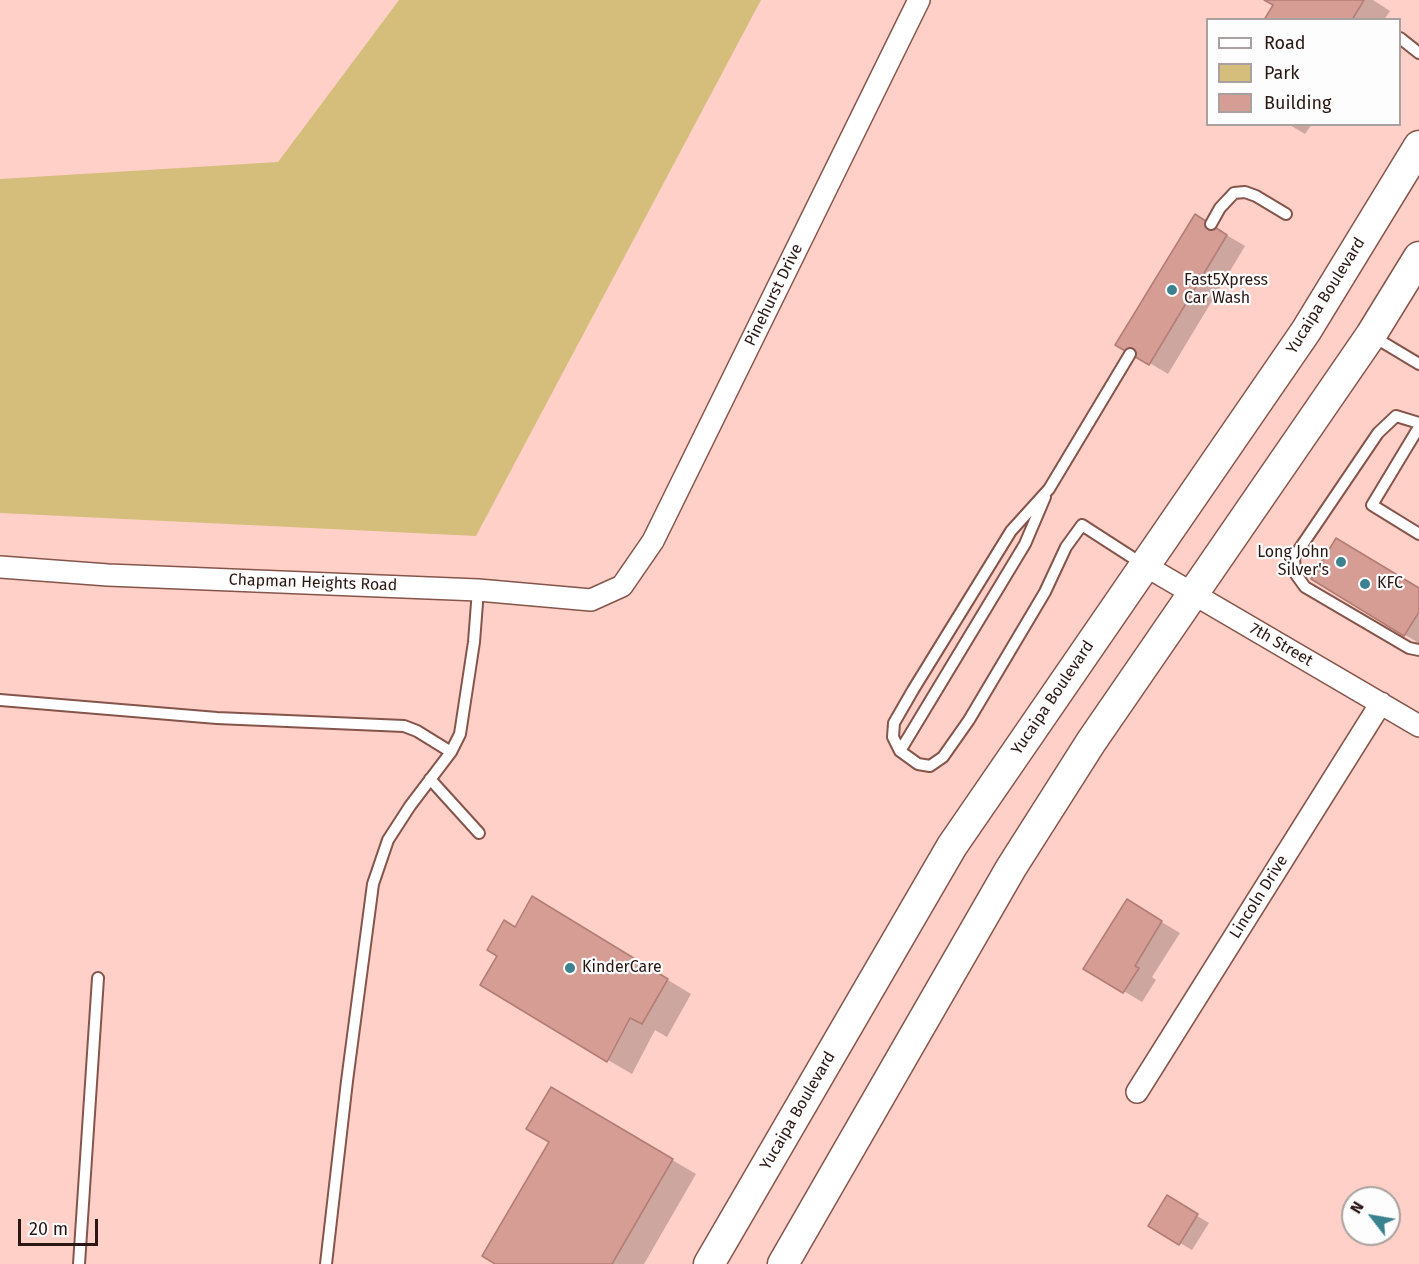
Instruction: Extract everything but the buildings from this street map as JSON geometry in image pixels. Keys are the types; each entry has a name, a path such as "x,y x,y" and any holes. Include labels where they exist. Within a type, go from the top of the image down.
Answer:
{"main road":[{"name":"Yucaipa Boulevard","path":"710,1264 952,846 1306,331 1419,146"},
{"path":"783,1264 1011,868 1091,742 1371,335 1419,257"}],"street":[{"name":"Pinehurst Drive","path":"622,586 653,541 919,0"},
{"name":"7th Street","path":"1144,565 1419,726"},
{"name":"Chapman Heights Road","path":"0,567 108,575 478,590 591,600 622,586"},
{"name":"Lincoln Drive","path":"1137,1092 1381,703"}],"lane":[{"path":"1401,39 1419,53"},
{"path":"1211,224 1220,208 1234,194 1245,192 1286,214"},
{"path":"1371,335 1419,364"},
{"path":"900,752 1025,544 1049,489 1130,354"},
{"path":"1419,534 1372,505 1419,425 1396,416 1378,433 1294,557 1295,573 1305,587 1409,648 1419,650"},
{"path":"1408,445 1419,452"},
{"path":"1049,489 1011,531 894,723 892,737 900,752 918,764 930,766 943,757 969,720 1045,592 1066,547 1082,525 1144,565"},
{"path":"326,1264 373,884 388,840 410,806 451,752 460,734 474,642 478,590"},
{"path":"0,700 217,718 404,726 417,731 451,752"},
{"path":"430,779 479,833"},
{"path":"80,1264 98,978"}],"green space":[{"path":"399,0 761,0 476,536 0,513 0,179 278,162"}],"place":[{"name":"Fast5Xpress Car Wash","path":"1172,290"},
{"name":"Long John Silver's","path":"1341,562"},
{"name":"KFC","path":"1365,584"},
{"name":"KinderCare","path":"570,968"}]}
